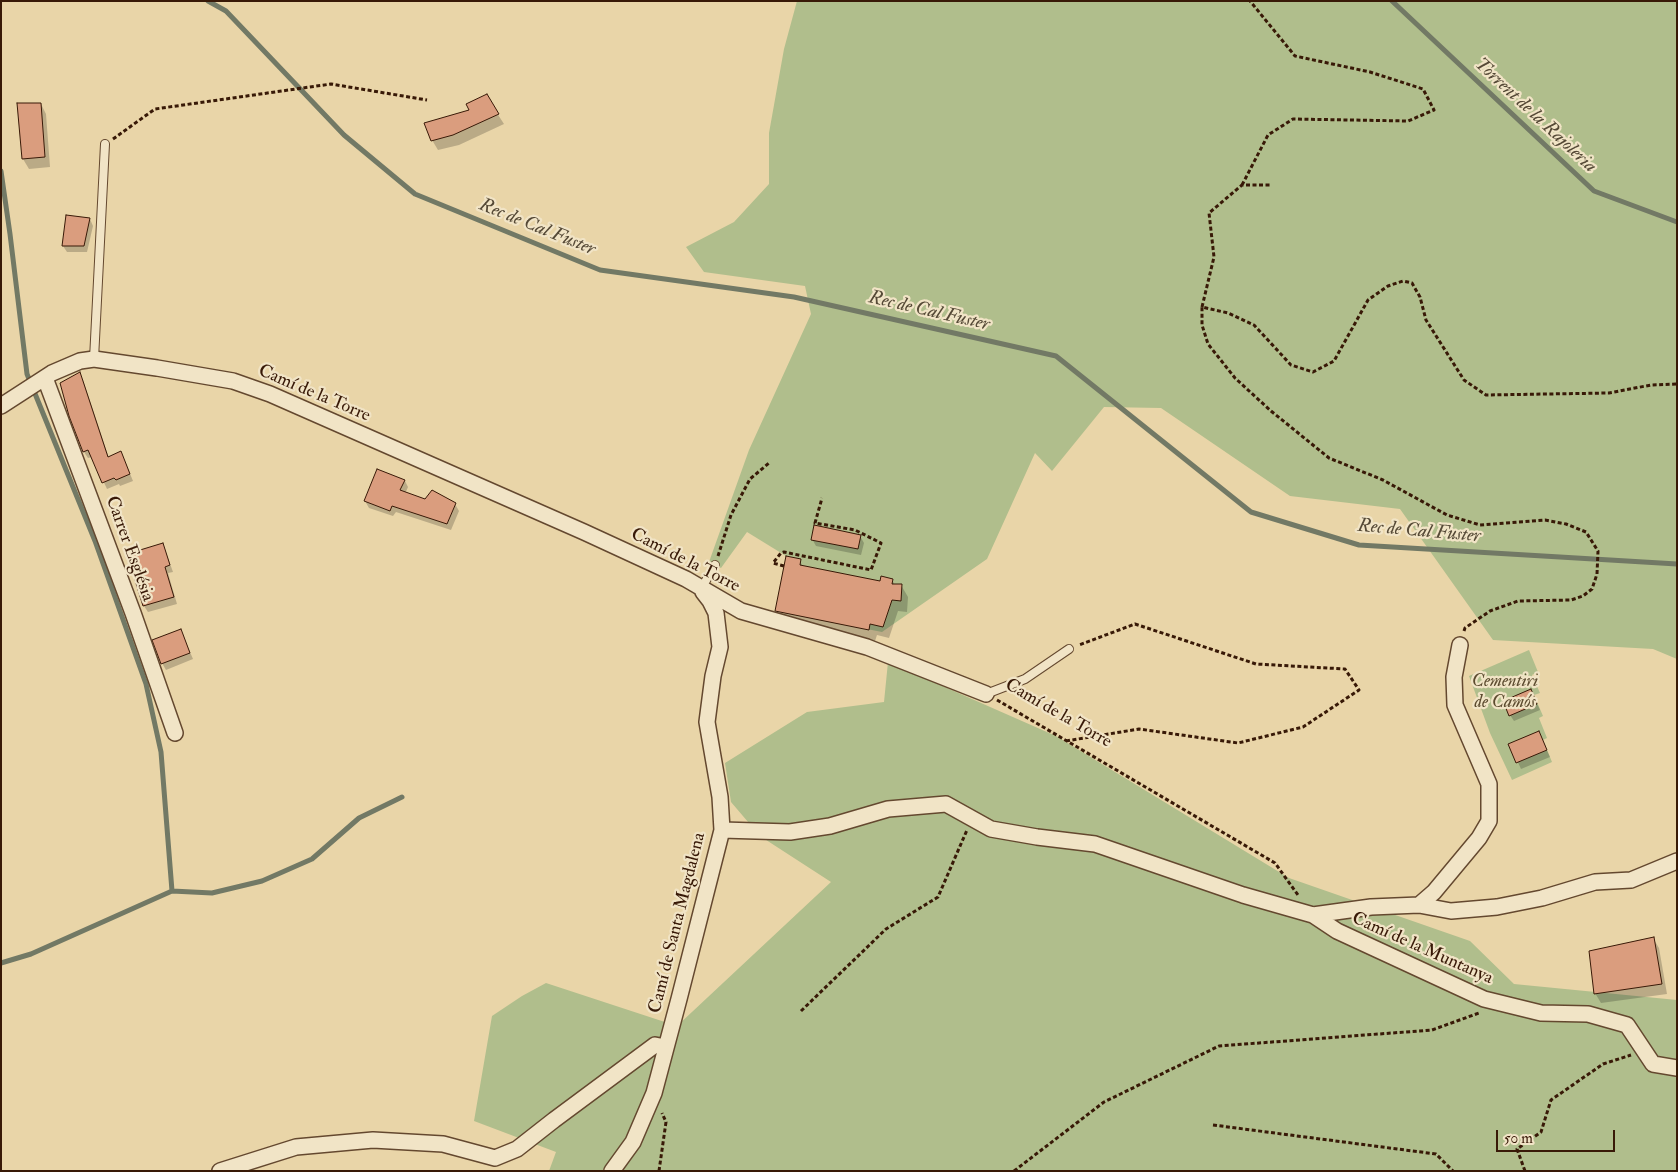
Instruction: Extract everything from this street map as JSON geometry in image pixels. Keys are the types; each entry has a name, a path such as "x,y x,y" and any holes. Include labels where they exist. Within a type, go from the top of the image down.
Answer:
{"street":[{"name":"Camí de la Torre","path":"1,406 52,372 80,361 94,359 233,381 270,394 686,578 741,611 867,646 986,694"},
{"name":"Carrer Església","path":"45,378 130,604 175,734"},
{"name":"Camí de Santa Magdalena","path":"612,1171 633,1142 654,1093 665,1047 680,999 722,830 720,797 707,722 713,676 720,647 716,613 701,588"},
{"path":"1419,905 1434,892 1479,838 1489,821 1489,784 1455,706 1454,677 1460,645"},
{"path":"722,830 790,832 830,826 888,809 946,804 991,829 1095,844 1243,895 1313,915 1371,907 1419,905 1451,911 1497,907 1542,898 1595,882 1650,879 1677,872"},
{"path":"1631,880 1677,861"},
{"name":"Camí de la Muntanya","path":"1313,915 1337,931 1484,999 1541,1013 1588,1014 1627,1025 1653,1064 1677,1068"},
{"path":"220,1171 296,1147 373,1140 443,1144 495,1158 517,1149 655,1045 665,1047"}],"lane":[{"path":"94,359 105,144"},
{"path":"701,588 716,566"},
{"path":"986,694 1025,679 1069,649"}],"path":[{"path":"1250,1 1295,56 1370,72 1423,89 1434,110 1408,121 1293,119 1268,134 1242,185 1209,213 1214,257 1202,307 1202,325 1208,344 1235,378 1271,411 1329,458 1383,480 1447,515 1480,525 1545,520 1566,524 1586,532 1598,551 1597,574 1592,589 1583,596 1571,600 1518,601 1490,611 1465,628 1460,645"},
{"path":"105,144 155,109 321,85 331,84 427,100"},
{"path":"1242,185 1270,184"},
{"path":"1202,307 1228,313 1254,325 1291,365 1313,372 1334,361 1368,300 1388,286 1403,281 1412,283 1420,297 1426,320 1464,380 1486,395 1609,393 1651,384 1677,384"},
{"path":"716,566 731,515 750,479 770,463"},
{"path":"784,566 773,563 784,552 871,570 882,543 856,530 815,523 822,498"},
{"path":"1066,741 1139,729 1238,744 1303,727 1359,690 1345,669 1256,664 1135,624 1069,649"},
{"name":"Camí de la Torre","path":"986,694 1275,862 1313,915"},
{"path":"801,1011 886,929 938,897 972,819"},
{"path":"1014,1171 1104,1102 1219,1046 1432,1030 1503,1004"},
{"path":"1525,1171 1517,1149 1542,1132 1551,1100 1603,1064 1645,1050"},
{"path":"654,1093 666,1122 659,1171"},
{"path":"1213,1124 1436,1154 1454,1171"}],"green space":[{"path":"797,1 1677,1 1677,659 1653,649 1493,640 1400,509 1290,496 1161,408 1104,407 1052,471 1035,453 987,559 882,632 775,611 786,556 747,532 721,568 709,562 749,450 811,314 805,286 704,272 686,247 734,222 769,184 769,133 784,49"},
{"name":"Cementiri de Camós","path":"1529,650 1538,672 1532,675 1540,693 1534,695 1543,716 1539,718 1547,738 1543,740 1552,762 1512,780 1490,733 1469,676"},
{"path":"888,662 1056,736 1289,878 1470,941 1514,984 1677,1000 1677,1171 549,1171 556,1152 474,1121 492,1016 546,983 677,1026 831,882 760,836 731,802 725,763 807,712 884,702"}],"building":[{"path":"487,94 499,114 453,135 431,141 424,123 469,110 466,104"},
{"path":"17,103 41,103 45,157 22,159"},
{"path":"66,215 90,218 84,246 62,246"},
{"path":"80,372 108,457 121,451 130,474 116,480 114,478 102,483 88,450 83,452 69,416 60,383"},
{"path":"377,469 405,480 400,490 425,499 432,490 456,503 447,524 392,506 390,511 364,501"},
{"path":"814,525 861,535 858,549 811,540"},
{"path":"163,543 170,565 165,567 174,597 143,606 127,554"},
{"path":"786,556 801,559 800,565 880,581 881,576 893,579 892,584 902,584 901,601 892,600 883,627 870,624 869,630 775,611"},
{"path":"181,629 190,653 161,664 152,640"},
{"path":"1531,689 1537,704 1509,716 1503,701"},
{"path":"1539,731 1547,750 1516,763 1508,744"},
{"path":"1654,937 1662,984 1594,994 1589,951"}],"waterway":[{"name":"Rec de Cal Fuster","path":"208,1 226,11 344,135 415,194 600,270 794,297 1056,356 1251,512 1359,545 1677,564"},
{"name":"Torrent de la Rajoleria","path":"1392,1 1594,191 1677,222"},
{"path":"1,171 27,374 95,541 146,684 161,752 172,891"},
{"path":"1,963 31,954 172,891 212,893 262,881 312,859 359,818 402,797"}]}
